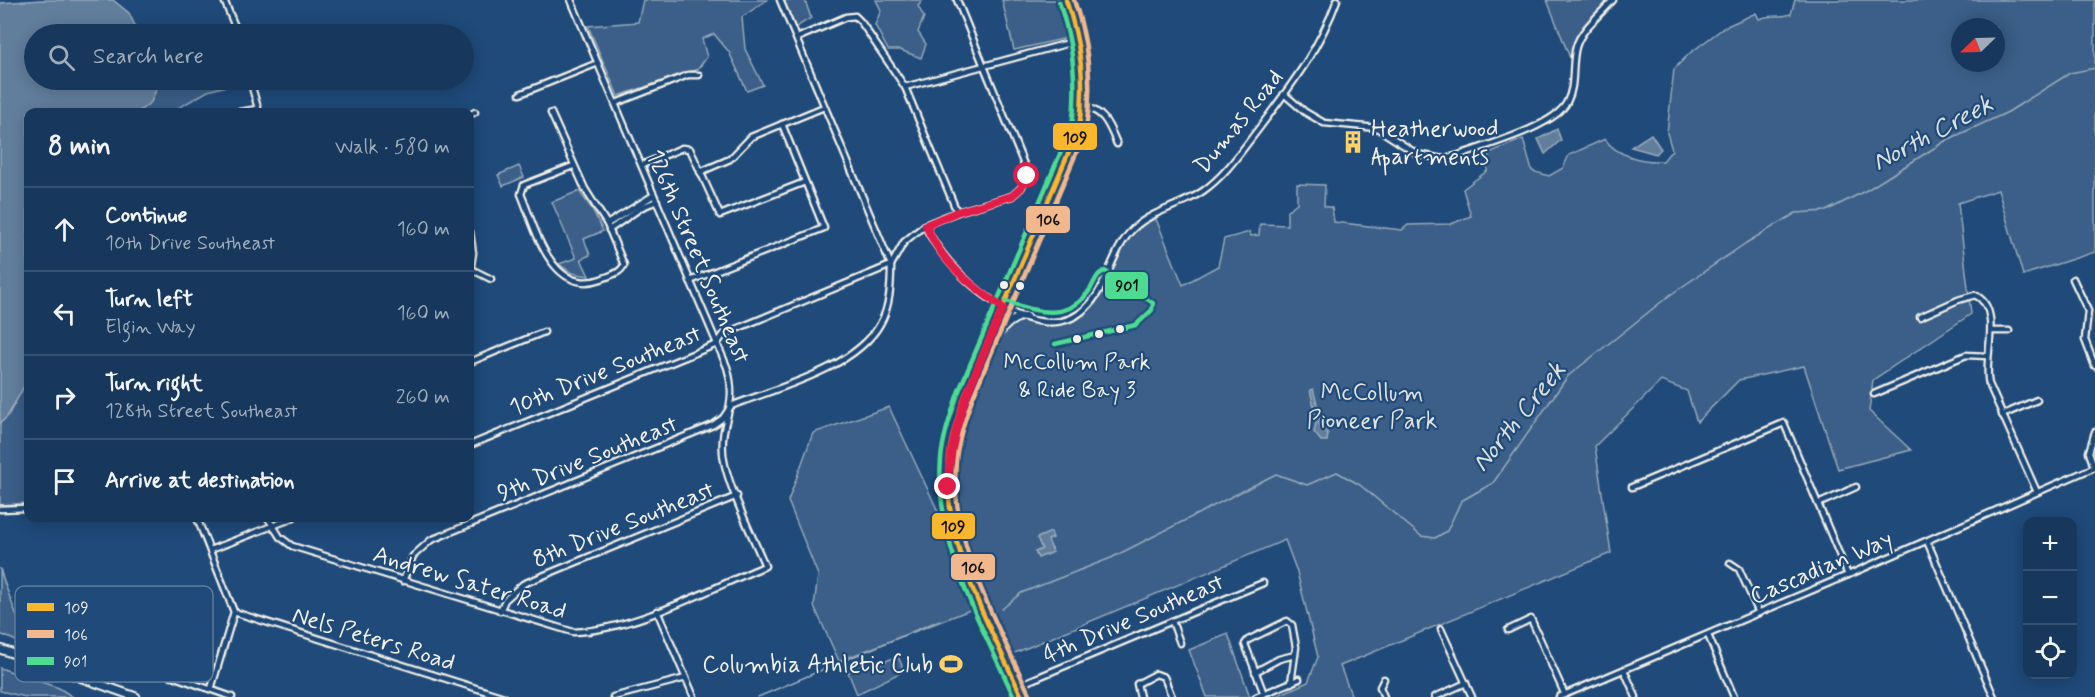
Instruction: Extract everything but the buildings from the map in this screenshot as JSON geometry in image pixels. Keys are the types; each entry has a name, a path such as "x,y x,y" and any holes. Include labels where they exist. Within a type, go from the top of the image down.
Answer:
{"highway":[{"path":"0,649 15,654"},
{"path":"94,682 136,697"}],"main road":[{"path":"1061,0 1074,42 1077,73 1073,128 1075,133"},
{"path":"1022,697 960,552 950,507 948,466 951,441 965,396 1079,128 1082,106 1080,48 1066,0"},
{"path":"982,356 1007,324 1026,316"}],"street":[{"path":"224,0 234,24"},
{"name":"126th Street Southeast","path":"571,0 732,384 731,406 724,430 723,456 765,566"},
{"path":"780,0 891,265"},
{"path":"731,406 832,365 860,347 881,323 888,301 891,265 904,242 926,225 957,212 1012,196 1021,188 1027,176 957,0"},
{"name":"Dumas Road","path":"926,225 932,242 943,256 973,286 1003,308 1026,316 1060,321 1084,309 1095,298 1121,244 1134,228 1201,192 1215,181 1306,64 1329,22 1337,0"},
{"path":"1284,94 1305,112 1324,123 1377,128 1417,154 1443,159 1456,156 1556,116 1567,103 1572,90 1577,45 1582,35 1613,0"},
{"path":"797,38 846,17 855,16 905,87 957,212"},
{"path":"905,87 1074,42"},
{"path":"520,94 598,63"},
{"path":"616,103 688,75 699,75"},
{"path":"253,90 258,108"},
{"path":"700,172 730,159 751,137 824,106"},
{"path":"1082,106 1095,108 1106,118 1117,144"},
{"path":"551,113 573,166 607,224 624,268 598,280 586,281 567,277 552,264 522,189 524,186 573,166"},
{"path":"690,281 824,228 782,124"},
{"path":"642,165 682,148 690,149 720,215 806,182"},
{"path":"607,224 654,195"},
{"path":"609,230 657,201"},
{"name":"10th Drive Southeast","path":"474,443 717,344 724,334 891,265"},
{"path":"474,273 491,279"},
{"path":"2073,279 2088,311 2085,340 2095,366"},
{"path":"1920,317 1975,295 1985,302 1989,309 1991,331 1987,356 1989,384 2037,492"},
{"path":"2088,311 2095,308"},
{"path":"1991,331 2009,331"},
{"path":"474,360 544,332"},
{"path":"1874,394 1966,355 1987,356"},
{"path":"2002,414 2037,400"},
{"name":"9th Drive Southeast","path":"403,581 413,556 431,540 713,425 723,418 731,406"},
{"path":"1632,487 1784,423 1848,575"},
{"path":"2094,467 2089,452 2095,432"},
{"name":"Cascadian Way","path":"1562,696 1759,614 2094,467"},
{"path":"1818,504 1856,487"},
{"name":"8th Drive Southeast","path":"500,611 505,600 523,584 737,496"},
{"path":"0,509 24,508"},
{"path":"199,522 234,612 211,689"},
{"path":"270,522 271,526"},
{"path":"210,550 282,522"},
{"name":"Andrew Sater Road","path":"271,526 292,546 573,632 609,629 765,566"},
{"path":"1928,541 1994,697"},
{"path":"1731,563 1739,569 1759,614"},
{"name":"4th Drive Southeast","path":"1017,686 1263,583"},
{"path":"657,611 694,697"},
{"name":"Nels Peters Road","path":"234,612 504,697"},
{"path":"1508,630 1531,619 1562,696"},
{"path":"1172,621 1180,644"},
{"path":"1264,693 1245,644 1287,621 1292,625 1295,655 1291,682"},
{"path":"1441,629 1472,697"},
{"path":"1708,635 1734,697"},
{"path":"1255,672 1279,659 1295,655"},
{"path":"1624,670 1636,697"},
{"path":"1140,697 1137,684 1160,674 1164,677 1172,697"},
{"path":"613,697 686,678"},
{"path":"1384,679 1380,687 1384,697"},
{"path":"1256,697 1299,680"},
{"path":"190,682 232,697"},
{"path":"1435,697 1466,683"}],"green space":[{"path":"643,0 767,0 742,17 745,49 763,85 747,91 729,52 714,34 702,39 707,57 698,69 618,96 588,26 638,22"},
{"path":"784,0 805,0 811,18 795,28"},
{"path":"876,0 923,0 918,6 924,17 918,32 926,44 921,58 900,50 888,50 875,25 881,10"},
{"path":"1002,0 1055,0 1067,38 1014,50"},
{"path":"1547,0 1610,0 1578,39 1572,63"},
{"name":"McCollum Pioneer Park","path":"1795,0 2095,0 2095,252 2023,275 1998,190 1958,203 1971,314 1873,380 1869,411 1911,450 1838,469 1804,366 1739,380 1697,422 1687,391 1661,381 1595,446 1611,553 1340,666 1352,697 1274,697 1308,682 1318,657 1297,572 1285,540 1005,657 957,544 948,466 958,417 990,338 1020,318 1039,320 1072,317 1095,298 1118,251 1134,228 1152,216 1154,220 1156,219 1183,285 1218,266 1224,239 1250,232 1251,236 1259,235 1260,224 1287,225 1287,211 1297,203 1297,184 1325,185 1324,206 1332,208 1334,222 1402,230 1408,225 1451,224 1471,216 1463,189 1487,171 1489,153 1523,139 1532,171 1549,176 1563,168 1569,155 1605,139 1623,154 1663,161 1672,150 1667,133 1674,69 1690,53 1725,27 1756,13 1759,19 1791,14"},
{"path":"156,90 212,90 178,108 143,108 151,102"},
{"path":"519,166 524,177 503,186 498,175"},
{"path":"579,191 592,209 603,231 584,239 590,255 581,259 589,276 572,273 559,264 576,258 552,202"},
{"path":"24,386 24,503 0,505 0,423 7,417"},
{"path":"889,407 936,507 975,608 839,661 814,606 818,575 788,501 813,433"},
{"path":"0,568 15,611 15,640 0,634"},
{"path":"1228,634 1250,697 1207,697 1189,650"},
{"path":"898,656 904,671 857,694 848,672 872,662 874,666"},
{"path":"0,668 15,673 15,682 41,682 59,688 73,697 26,697 0,691"}],"shaded area":[{"path":"41,0 113,0 129,13 134,24 24,24 24,90 156,90 151,102 143,108 24,108 24,386 7,417 0,423 0,3"},
{"path":"1557,129 1561,140 1545,154 1538,139"},
{"path":"1651,134 1661,149 1656,154 1631,147"},
{"path":"1313,389 1318,408 1321,410 1319,424 1328,434 1327,441 1321,441 1314,432 1317,419 1310,390"},
{"path":"1051,532 1053,538 1048,540 1053,552 1038,558 1035,552 1042,549 1037,538"}],"waterway":[{"name":"North Creek","path":"1002,609 1021,593 1111,558 1276,474 1307,485 1337,472 1360,485 1421,536 1435,538 1447,531 1461,501 1493,483 1568,376 1670,295 1746,243 1796,213 1826,211 1867,190 1947,140 2008,112 2070,73 2095,68"},
{"name":"North Creek","path":"758,697 940,620"}],"transit line":[{"name":"109","path":"1022,697 982,611 959,551 948,489 949,458 953,434 965,396 1079,128 1082,95 1081,63 1066,0"},
{"name":"106","path":"1029,694 990,610 968,551 960,521 956,491 956,461 960,437 972,399 1086,130 1089,97 1088,64 1083,32 1074,0"},
{"name":"901","path":"1014,697 962,582 952,552 941,490 941,459 945,434 958,393 1072,126 1073,63 1068,33 1059,2"},
{"name":"901","path":"1006,301 1041,311 1063,310 1083,299 1098,275 1105,271 1153,303 1152,310 1136,325 1055,344"}],"place":[{"name":"Heatherwood Apartments","path":"1353,142"},
{"name":"McCollum Park & Ride Bay 3","path":"1077,339"},
{"name":"Columbia Athletic Club","path":"951,664"}],"route":[{"path":"948,487 951,441 958,417 1003,308 973,286 943,256 932,242 926,225 957,212 1012,196 1021,188 1027,176"}]}
